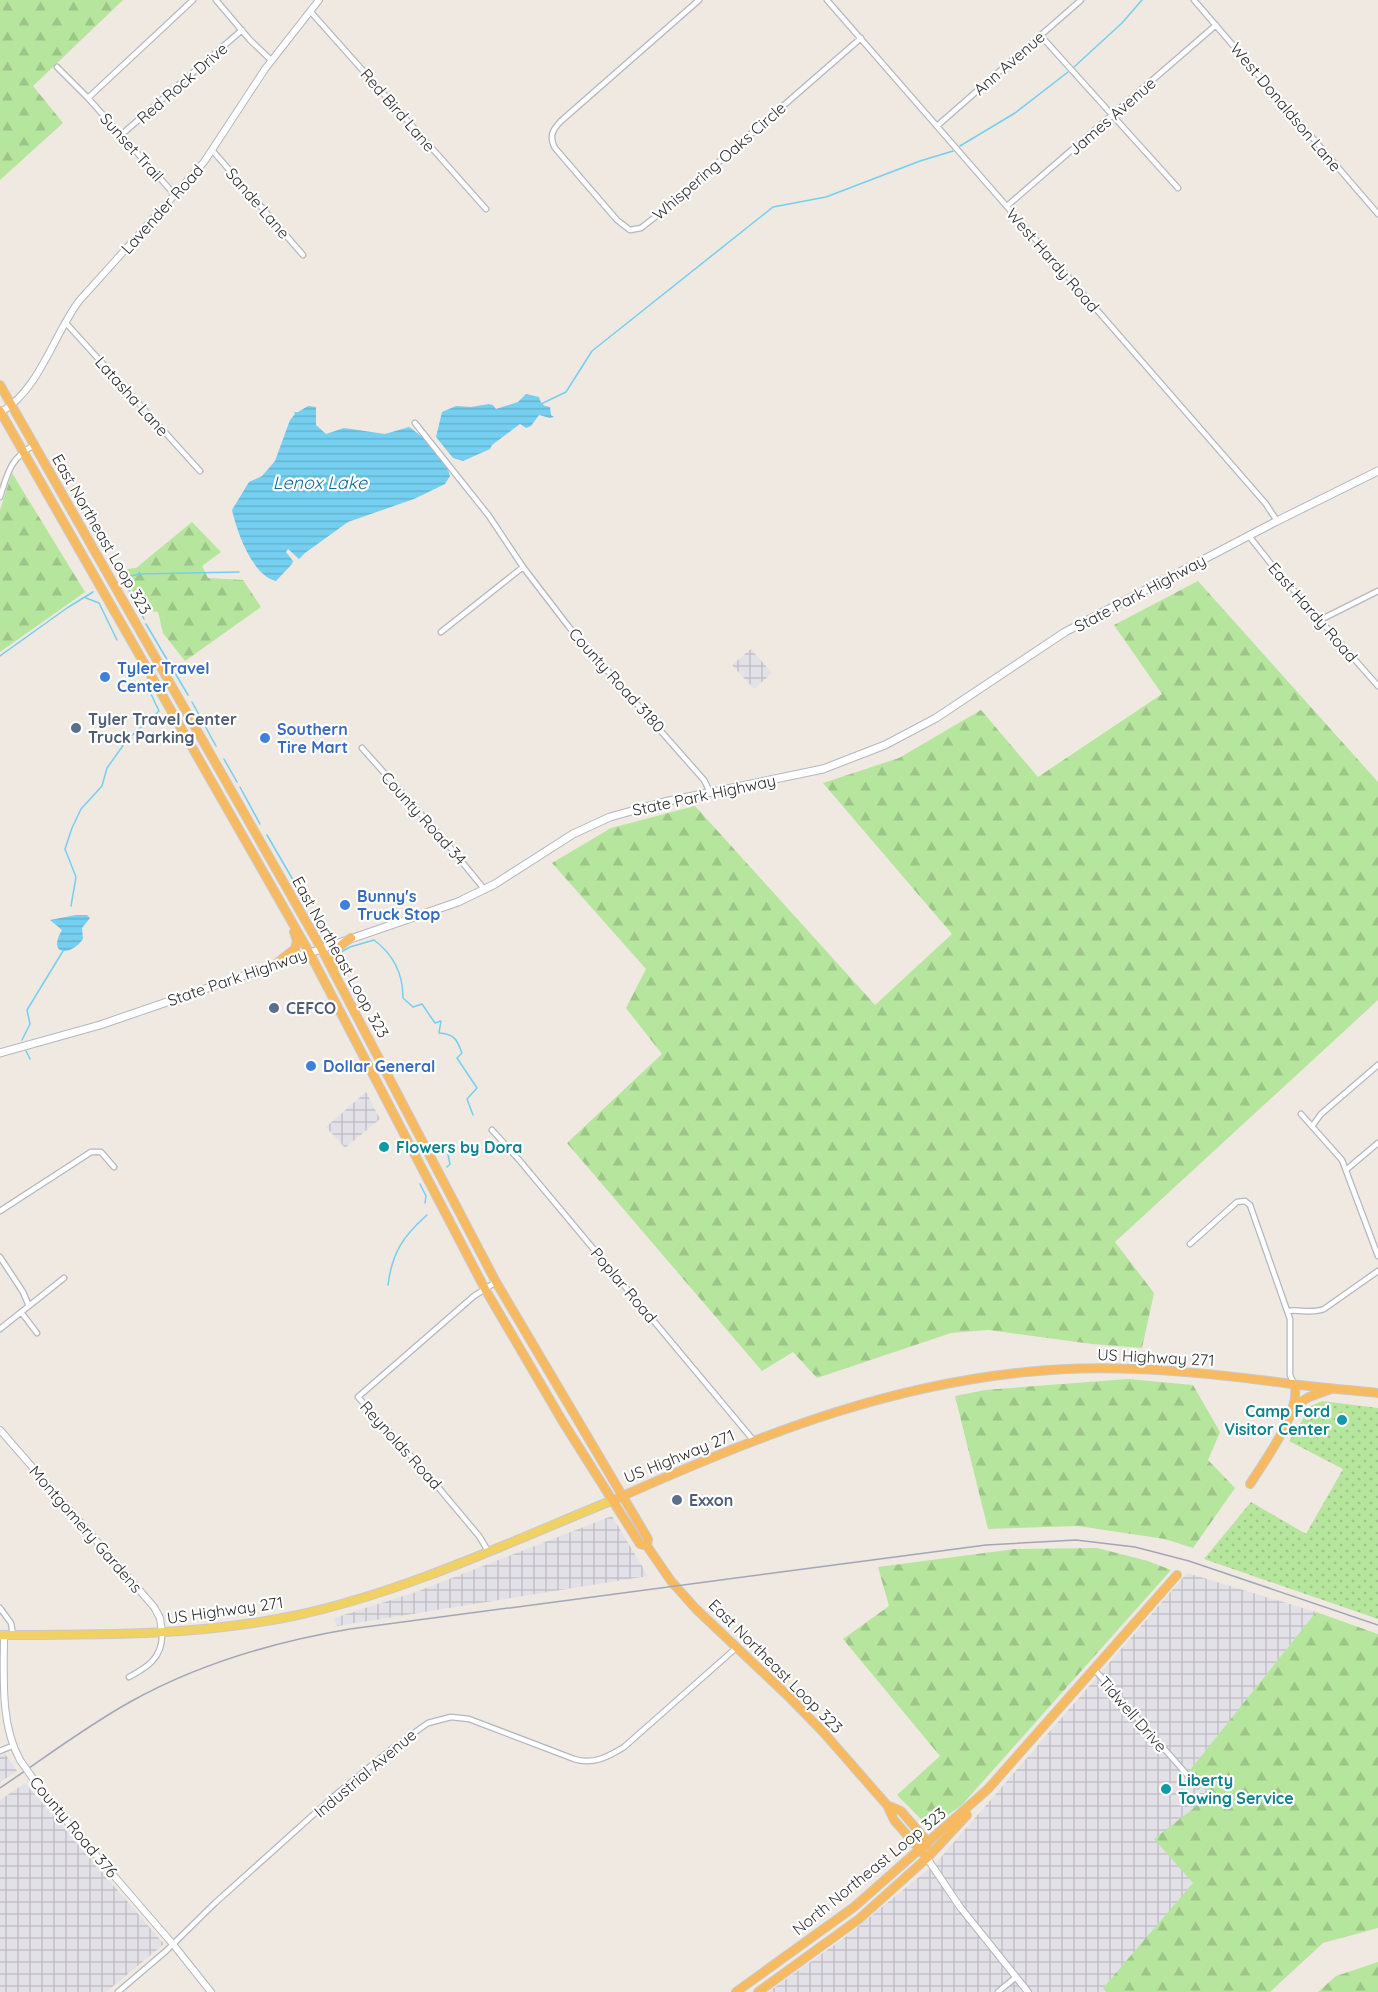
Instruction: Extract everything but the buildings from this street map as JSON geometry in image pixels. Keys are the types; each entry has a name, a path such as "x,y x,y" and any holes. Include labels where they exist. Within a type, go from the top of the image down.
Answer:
{"highway":[{"name":"East Northeast Loop 323","path":"0,386 337,976 475,1244 573,1416 640,1544 647,1546 685,1597 806,1714 887,1805 894,1820 927,1858"},
{"name":"East Northeast Loop 323","path":"0,412 309,952 464,1250 526,1361 563,1422 617,1498"},
{"path":"154,682 165,676"},
{"path":"202,765 213,759"},
{"path":"262,872 274,866"},
{"path":"277,963 296,947 296,939 289,918"},
{"path":"337,976 333,960 334,952 351,938"},
{"path":"356,1040 368,1035"},
{"path":"419,1164 430,1158"},
{"path":"464,1250 475,1244"},
{"path":"526,1361 537,1354"},
{"name":"US Highway 271","path":"617,1498 754,1441 871,1400 936,1385 1003,1374 1068,1369 1140,1369 1378,1393"},
{"path":"1279,1382 1291,1394 1294,1406"},
{"path":"1250,1484 1294,1406 1296,1390 1294,1384"},
{"path":"1294,1406 1309,1397 1334,1388"},
{"path":"563,1422 573,1416"},
{"name":"North Northeast Loop 323","path":"736,1992 840,1918 962,1814 988,1789 1177,1575"},
{"name":"North Northeast Loop 323","path":"758,1992 848,1928 927,1858 982,1799 988,1789"},
{"name":"East Northeast Loop 323","path":"887,1805 901,1811 927,1842"},
{"path":"927,1842 927,1858"},
{"path":"840,1918 848,1928"}],"main road":[{"name":"State Park Highway","path":"0,1053 100,1025 458,902 485,890 565,840 602,820 654,804 823,769 885,745 942,715 1059,636 1277,521 1378,471"},
{"name":"US Highway 271","path":"2,1635 162,1633 222,1628 318,1610 401,1586 617,1498"}],"street":[{"path":"88,98 193,0"},
{"path":"216,0 271,60"},
{"name":"Lavender Road","path":"0,412 12,406 31,383 65,322 87,292 175,195 212,150 271,60 319,0"},
{"name":"Whispering Oaks Circle","path":"699,0 561,121 552,132 551,139 555,148 617,220 630,230 641,228 659,214 861,38"},
{"name":"West Hardy Road","path":"827,0 1266,504 1277,521"},
{"name":"Ann Avenue","path":"937,126 1081,0"},
{"name":"West Donaldson Lane","path":"1194,0 1378,214"},
{"name":"Red Bird Lane","path":"310,11 486,209"},
{"name":"James Avenue","path":"1007,206 1216,25"},
{"name":"Red Rock Drive","path":"121,135 242,30"},
{"path":"1041,36 1178,188"},
{"name":"Sunset Trail","path":"57,67 175,195"},
{"name":"Sande Lane","path":"212,150 303,255"},
{"name":"Latasha Lane","path":"65,322 200,471"},
{"name":"County Road 3180","path":"415,423 489,516 523,567 569,627 704,780 711,793"},
{"path":"0,497 10,467 23,451 34,445"},
{"name":"East Hardy Road","path":"1249,536 1378,686"},
{"path":"441,632 523,567"},
{"path":"1320,620 1378,591"},
{"name":"County Road 34","path":"362,748 485,890"},
{"path":"1312,1125 1378,1065"},
{"path":"1301,1114 1336,1152 1347,1170 1378,1256"},
{"name":"Poplar Road","path":"492,1130 754,1441"},
{"path":"1347,1170 1378,1143"},
{"path":"0,1211 92,1152 101,1152 114,1167"},
{"path":"1190,1244 1234,1204 1243,1201 1250,1205 1290,1319 1290,1375 1294,1384"},
{"path":"0,1257 23,1292 29,1306"},
{"path":"1287,1311 1298,1309 1316,1312 1324,1309 1378,1271"},
{"path":"0,1329 64,1278"},
{"name":"Reynolds Road","path":"488,1551 479,1536 427,1474 358,1397 485,1288 496,1282"},
{"path":"21,1312 37,1333"},
{"name":"Montgomery Gardens","path":"0,1430 154,1607 160,1618 162,1633"},
{"path":"0,1608 11,1623 13,1635"},
{"path":"129,1677 147,1667 155,1658 161,1648 162,1633"},
{"name":"County Road 376","path":"2,1635 5,1726 20,1760 50,1802 172,1943 211,1992"},
{"name":"Industrial Avenue","path":"118,1992 341,1791 394,1747 428,1723 451,1718 469,1719 574,1759 596,1761 624,1747 736,1647"},
{"name":"Tidwell Drive","path":"1094,1669 1197,1786"},
{"path":"0,1751 12,1746"},
{"path":"927,1858 960,1907 1028,1992"},
{"path":"998,1992 1016,1977"}],"shaded area":[{"path":"751,649 772,673 754,689 732,665"},
{"path":"366,1092 380,1119 345,1148 326,1127"},
{"path":"612,1516 648,1576 337,1626 334,1618 416,1592"},
{"path":"1187,1573 1316,1612 1190,1770 1213,1794 1203,1801 1194,1883 1103,1988 1106,1992 768,1992 844,1938 936,1863"},
{"path":"5,1754 17,1771 0,1782 0,1756"},
{"path":"25,1783 164,1944 106,1992 0,1992 0,1800"}],"green space":[{"path":"0,0 123,0 33,86 63,123 0,180"},
{"path":"12,473 85,592 0,652 0,510"},
{"path":"192,522 221,552 202,566 208,578 243,580 261,607 185,661 163,633 158,612 144,610 119,570 136,568"},
{"path":"1198,581 1378,782 1378,1000 1115,1242 1154,1293 1142,1348 1092,1344 988,1330 951,1333 817,1378 793,1352 762,1371 567,1143 662,1054 626,1008 646,969 552,863 611,828 695,806 875,1005 952,934 823,783 899,758 981,710 1038,777 1162,694 1114,625"},
{"path":"1128,1379 1193,1385 1220,1432 1208,1460 1235,1488 1193,1548 1165,1539 1078,1526 988,1529 955,1396 985,1390"},
{"path":"1322,1401 1378,1408 1378,1619 1204,1559 1251,1502 1306,1534 1343,1469 1289,1441 1311,1406"},
{"path":"1097,1548 1148,1561 1171,1570 961,1806 929,1827 897,1795 940,1756 843,1639 889,1606 878,1567 1015,1549"},
{"path":"1316,1612 1378,1634 1378,1928 1323,1943 1270,1992 1106,1992 1103,1988 1193,1883 1154,1839 1212,1794 1190,1770"},
{"path":"1378,1962 1378,1992 1318,1992 1336,1976"}],"water":[{"path":"526,394 539,397 543,404 550,407 551,415 554,417 539,415 531,426 526,428 520,424 490,449 463,461 453,458 436,437 442,412 456,406 471,407 489,404 496,409 518,402"},
{"name":"Lenox Lake","path":"308,406 316,407 316,425 326,434 344,428 385,434 409,427 435,450 450,476 445,484 414,499 348,522 299,559 288,549 286,552 293,561 292,564 276,581 267,577 253,562 242,541 232,510 249,482 262,476 275,461 294,412"},
{"path":"87,915 90,918 82,928 83,939 72,949 62,951 57,944 62,930 50,920"}],"waterway":[{"path":"1074,67 1122,23 1142,0"},
{"path":"960,146 1015,113 1068,72"},
{"path":"541,404 566,392 592,351 773,207 826,197 920,161 953,151"},
{"path":"120,579 139,574 239,572"},
{"path":"123,578 144,619"},
{"path":"0,656 93,592"},
{"path":"86,598 99,603 117,640"},
{"path":"146,624 188,695"},
{"path":"71,906 76,877 65,849 72,828 81,809 102,786 107,768 127,740 159,711 150,692"},
{"path":"192,702 216,746"},
{"path":"224,759 237,782"},
{"path":"240,787 260,824"},
{"path":"267,835 307,904"},
{"path":"313,915 321,927 329,931 331,935"},
{"path":"341,952 374,940 392,958 399,973 403,998 413,1007 422,1004 435,1023 441,1021 439,1033 452,1036 458,1044 462,1053 457,1058 477,1088 467,1099 473,1115"},
{"path":"22,1040 30,1024 27,1010 63,951"},
{"path":"26,1051 30,1059"},
{"path":"447,1167 450,1164 447,1150 450,1144"},
{"path":"420,1184 426,1196 425,1203"},
{"path":"388,1285 392,1264 400,1246 411,1230 427,1215"}],"railway":[{"path":"0,1788 97,1722 156,1688 182,1676 264,1648 350,1629 986,1545 1076,1540 1135,1547 1189,1561 1378,1625"}],"place":[{"name":"Tyler Travel Center","path":"105,677"},
{"name":"Tyler Travel Center Truck Parking","path":"76,728"},
{"name":"Southern Tire Mart","path":"265,738"},
{"name":"Bunny's Truck Stop","path":"345,905"},
{"name":"CEFCO","path":"274,1008"},
{"name":"Dollar General","path":"311,1066"},
{"name":"Flowers by Dora","path":"384,1147"},
{"name":"Camp Ford Visitor Center","path":"1342,1420"},
{"name":"Exxon","path":"677,1500"},
{"name":"Liberty Towing Service","path":"1166,1789"}]}
